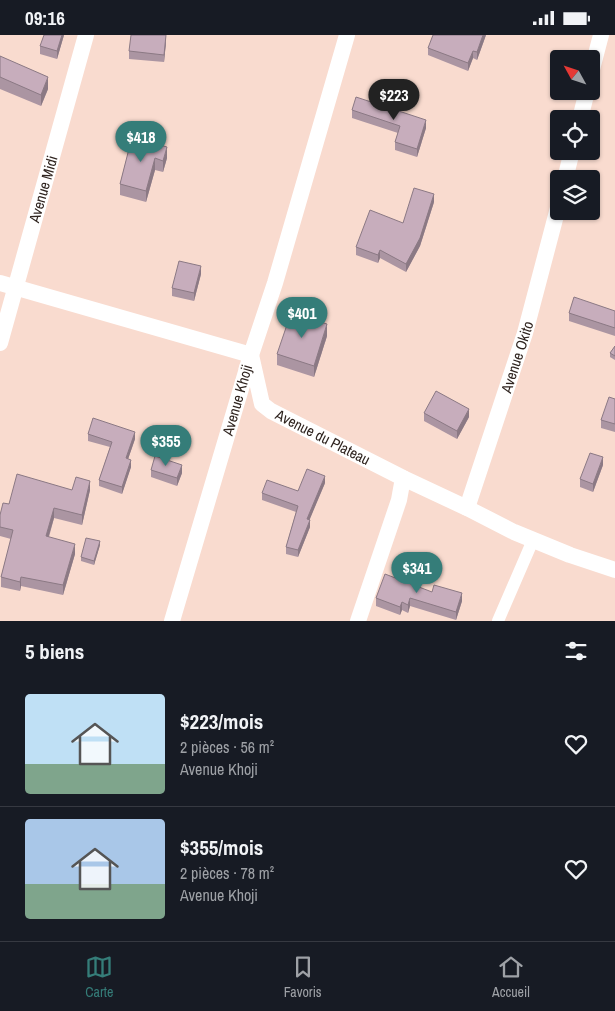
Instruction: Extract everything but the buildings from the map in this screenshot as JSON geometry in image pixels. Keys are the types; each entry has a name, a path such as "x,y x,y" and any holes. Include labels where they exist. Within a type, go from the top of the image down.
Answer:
{"street":[{"name":"Avenue Midi","path":"0,343 7,285 86,35"},
{"name":"Avenue Khoji","path":"172,621 250,355 275,283 347,35"},
{"path":"597,50 601,35"},
{"name":"Avenue Okito","path":"467,508 525,333 555,220"},
{"path":"7,285 250,355"},
{"name":"Avenue du Plateau","path":"250,355 262,404 266,407 514,532 570,555 615,570"},
{"path":"358,621 399,500 403,477"},
{"path":"498,621 533,540"}]}
